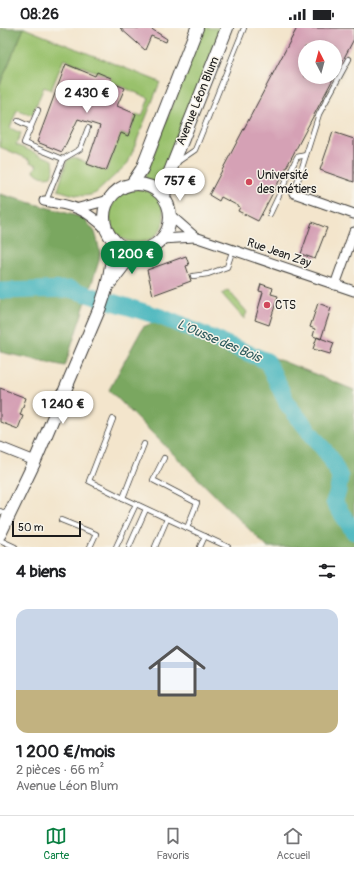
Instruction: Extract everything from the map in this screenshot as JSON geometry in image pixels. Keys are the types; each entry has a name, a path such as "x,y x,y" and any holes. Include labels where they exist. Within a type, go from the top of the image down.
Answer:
{"street":[{"path":"132,184 142,170 197,28"},
{"name":"Avenue Léon Blum","path":"164,197 167,179 227,28"},
{"path":"0,534 4,513 35,461 107,288 113,256 110,235 104,220 105,209 109,200 123,187 132,184 150,186 164,197 170,216 167,232 162,239 152,246 140,250 126,262 107,288"},
{"path":"294,193 354,214"},
{"path":"79,208 109,200"},
{"path":"45,201 79,208 93,216 120,246 140,250"},
{"name":"Rue Jean Zay","path":"170,216 195,237 354,291"},
{"path":"335,285 354,232"},
{"name":"Rue Jean Zay","path":"162,239 195,237"},
{"path":"0,447 35,461"}],"lane":[{"path":"173,164 184,159 195,150 244,28"},
{"path":"294,193 319,114 349,59"},
{"path":"38,110 24,143 63,159"},
{"path":"18,121 31,127"},
{"path":"45,201 63,159 80,149 88,128"},
{"path":"270,214 297,157 306,155"},
{"path":"193,276 208,274 228,267 233,250"},
{"path":"113,419 89,481 228,547"},
{"path":"123,498 144,444"},
{"path":"164,458 153,480 197,502 187,528"},
{"path":"116,547 136,504"},
{"path":"129,547 146,509"},
{"path":"155,547 167,519"},
{"path":"61,520 96,534 90,547"},
{"path":"200,547 205,536"},
{"path":"0,540 15,547"}],"green space":[{"path":"0,28 24,28 0,84"},
{"path":"24,28 160,82 128,163 96,193 82,196 58,190 67,160 74,157 106,171 119,133 128,136 136,114 142,116 149,98 110,82 111,78 64,59 51,90 44,87 32,115 17,110 10,128 21,133 16,145 53,160 54,168 51,176 43,177 39,175 34,171 37,165 30,162 31,160 0,147 0,84"},
{"path":"201,28 223,28 161,184 145,179 146,174"},
{"path":"132,189 142,189 152,193 160,201 164,211 164,221 160,231 152,239 142,243 132,243 122,239 114,231 110,221 110,211 114,201 122,193"},
{"path":"0,194 84,218 95,232 100,253 99,261 65,366 0,352"},
{"path":"228,290 247,312 244,319 222,294"},
{"path":"155,322 186,322 354,390 354,547 267,547 109,390 143,327"}],"building":[{"path":"120,28 150,28 167,39 166,42 151,36 145,50"},
{"path":"297,28 354,28 354,39 342,62 342,40 298,40 298,84 330,84 258,221 238,211 240,207 221,197 219,201 209,195"},
{"path":"66,64 95,76 97,72 111,78 110,82 125,88 117,106 136,114 128,136 121,133 106,171 87,164 100,126 78,119 62,152 37,142"},
{"path":"333,132 354,139 354,182 320,170"},
{"path":"312,222 327,228 315,259 301,254"},
{"path":"186,256 189,265 186,266 191,281 153,295 147,270"},
{"path":"261,284 273,288 271,294 278,296 269,325 255,320 263,292 259,291"},
{"path":"318,303 331,308 321,339 313,336 315,329 310,327"},
{"path":"317,337 334,343 330,354 313,349"},
{"path":"0,388 26,398 20,415 23,416 18,429 0,422"}],"waterway":[{"name":"L'Ousse des Bois","path":"0,291 70,289 161,317 267,361 288,405 330,457 340,477 338,491 334,502 354,532"}],"place":[{"name":"Université des métiers","path":"249,182"},
{"name":"CTS","path":"267,305"}]}
